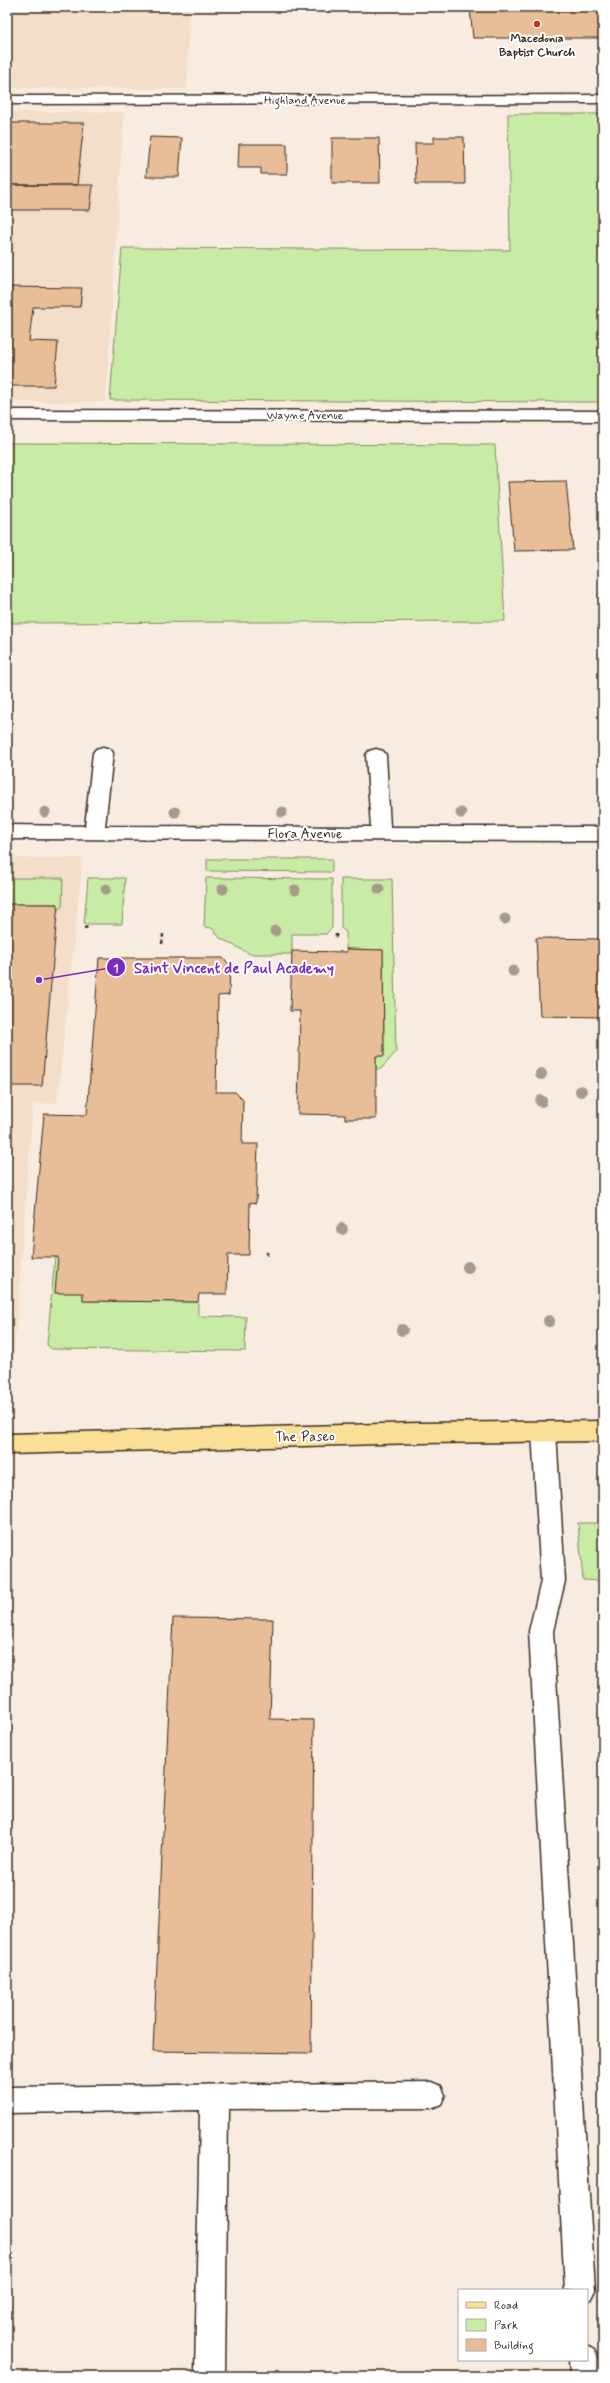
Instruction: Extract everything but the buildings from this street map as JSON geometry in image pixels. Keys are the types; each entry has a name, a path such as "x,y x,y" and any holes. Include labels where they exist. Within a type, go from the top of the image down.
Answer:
{"main road":[{"name":"The Paseo","path":"7,1444 603,1432"}],"street":[{"name":"Highland Avenue","path":"7,100 603,99"},
{"name":"Wayne Avenue","path":"7,415 603,416"},
{"path":"94,832 103,753"},
{"path":"376,755 381,834"},
{"name":"Flora Avenue","path":"7,832 603,834"},
{"path":"544,1432 553,1581 541,1631 580,2289"},
{"path":"7,2100 214,2096 431,2095"},
{"path":"210,2376 214,2096"},
{"path":"584,2361 585,2376"}],"path":[{"path":"84,928 89,927"},
{"path":"162,944 163,934"},
{"path":"336,934 336,939"}],"shaded area":[{"path":"7,7 189,7 187,89 7,88"},
{"path":"7,112 124,112 106,402 7,402"},
{"path":"7,858 83,858 57,1103 33,1104 13,1368 7,1368"}],"green space":[{"path":"508,114 603,114 603,402 110,400 122,248 510,250"},
{"path":"7,443 495,445 505,621 7,623"},
{"path":"207,859 332,859 332,872 207,871"},
{"path":"7,878 63,878 62,907 58,909 57,904 7,904"},
{"path":"88,878 125,878 122,924 84,924"},
{"path":"206,878 332,879 332,928 326,934 292,934 292,954 250,954 220,938 212,928 204,927"},
{"path":"341,879 392,879 396,1052 381,1069 376,1069 376,1056 384,1056 383,950 346,949 346,932 341,928"},
{"path":"55,1257 58,1257 83,1293 83,1301 198,1302 198,1316 246,1317 245,1351 52,1349 47,1345"},
{"path":"578,1523 603,1523 603,1581 583,1580"}],"place":[{"name":"Macedonia Baptist Church","path":"537,24"},
{"name":"Saint Vincent de Paul Academy","path":"39,980"}]}
